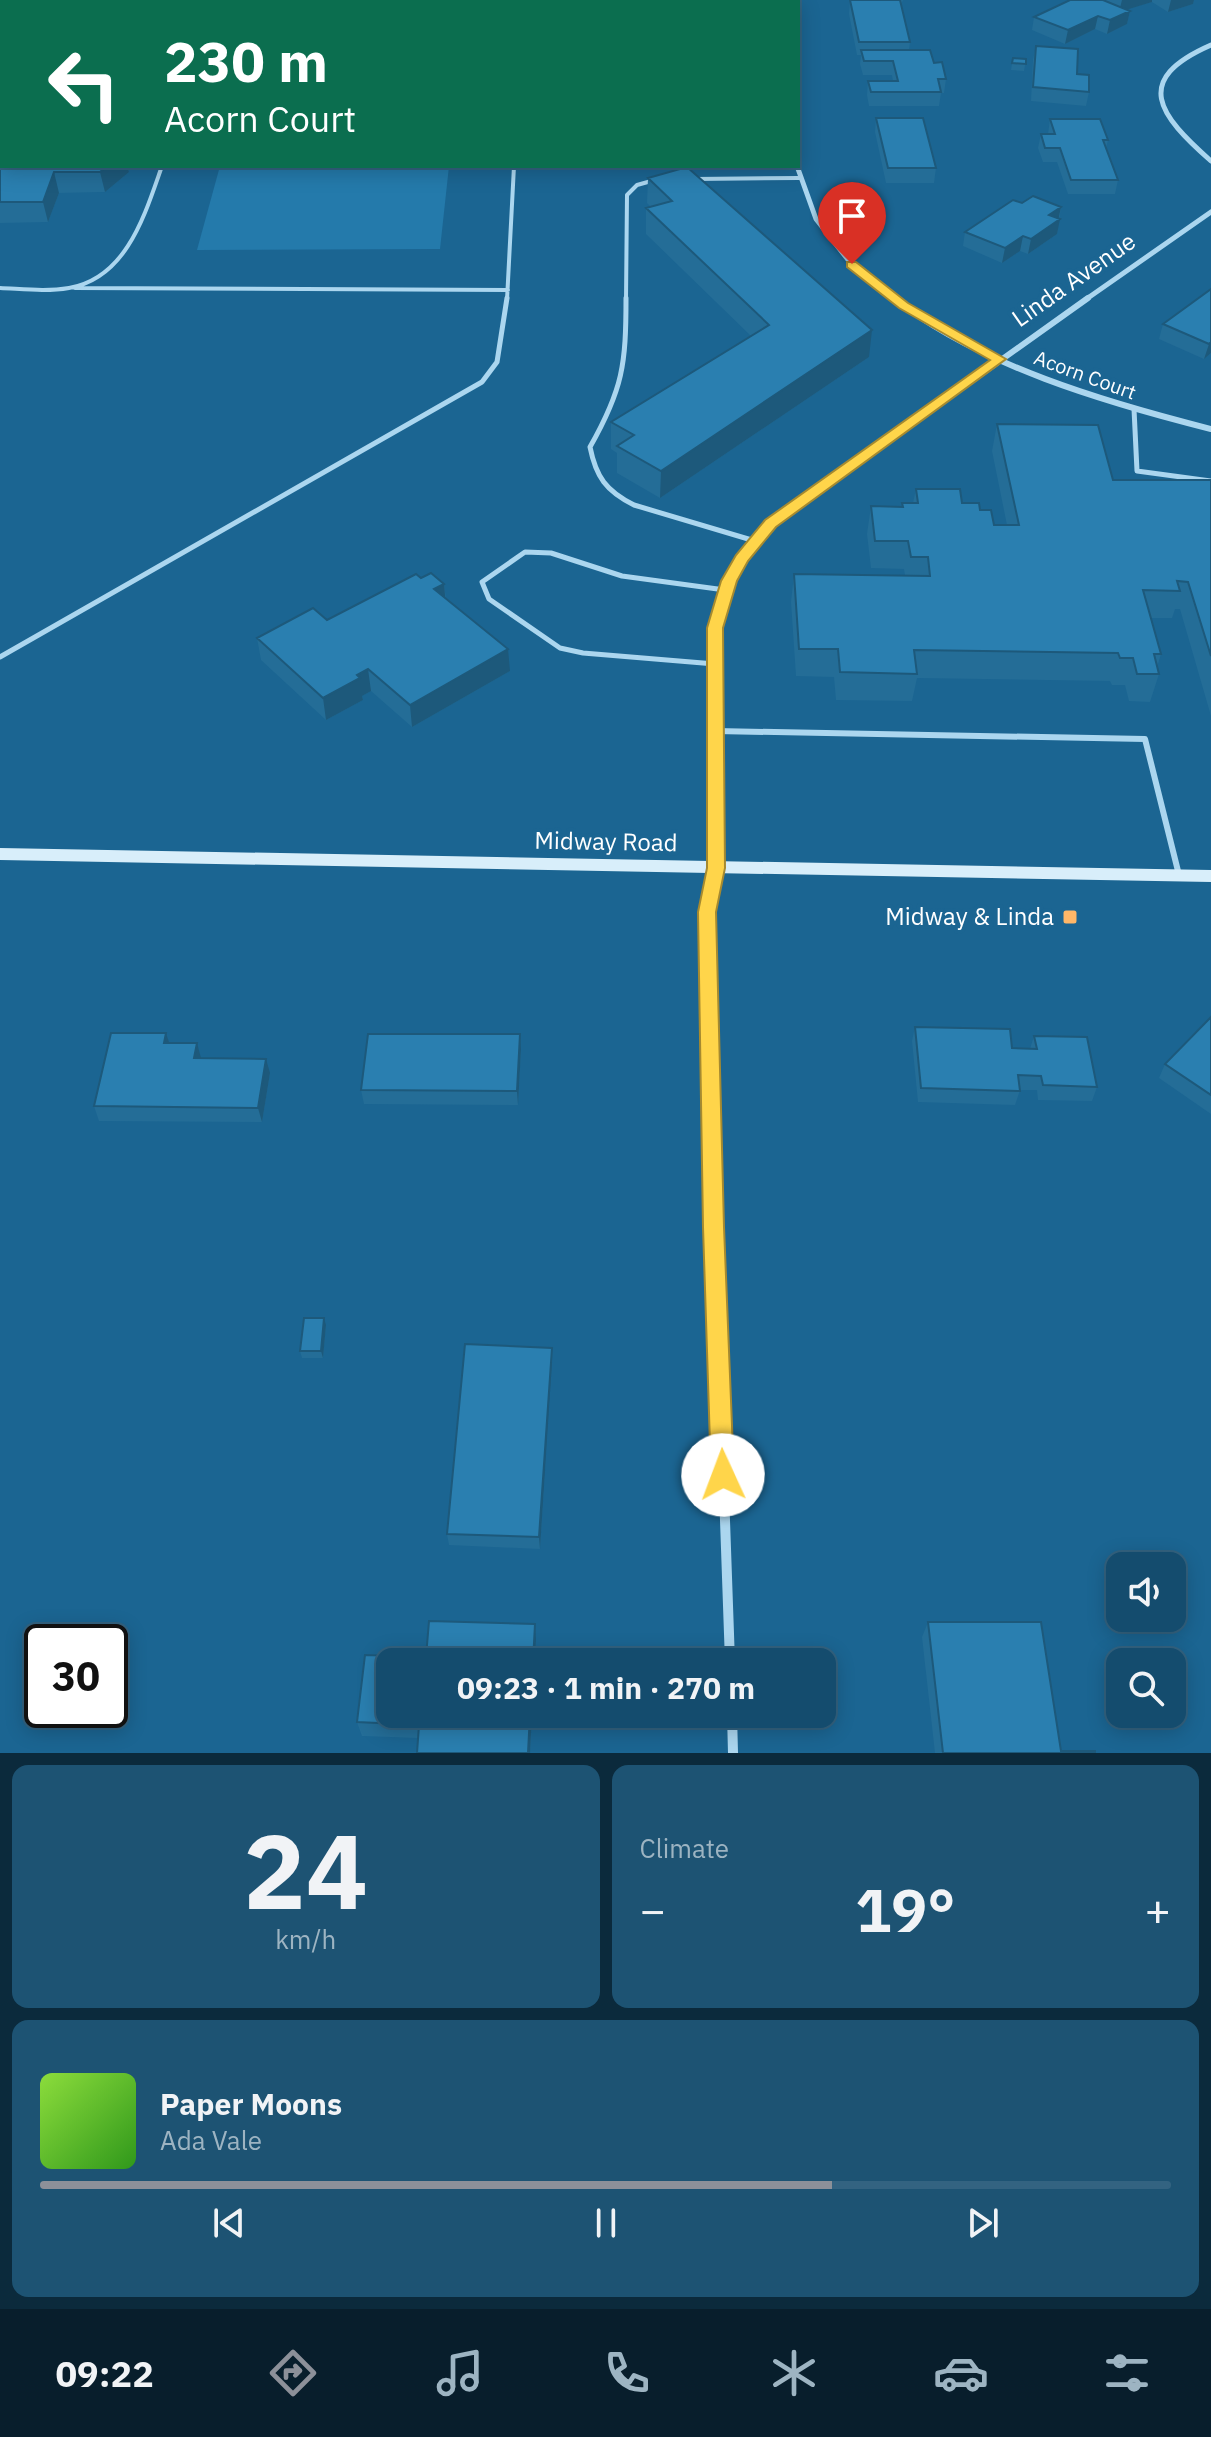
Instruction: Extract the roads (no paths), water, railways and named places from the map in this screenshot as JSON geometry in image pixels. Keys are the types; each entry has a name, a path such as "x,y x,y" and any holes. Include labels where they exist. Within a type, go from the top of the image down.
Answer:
{"main road":[{"name":"Midway Road","path":"0,854 1211,876"}],"street":[{"path":"1211,45 1178,60 1167,70 1159,96 1172,124 1211,161"},
{"name":"Acorn Court","path":"797,168 818,222 852,264 904,306 999,359 1060,385 1211,429"},
{"name":"Linda Avenue","path":"729,1648 713,1227 707,926 716,868 715,628 725,590 755,541 802,499 1211,212"},
{"path":"732,1728 733,1753"}],"lane":[{"path":"75,288 104,274 125,255 142,223 161,168"},
{"path":"0,657 482,382 497,362 508,290 514,168"},
{"path":"691,179 799,178"},
{"path":"660,179 637,185 627,195 626,356 613,406 590,447 595,470 607,489 645,509 755,541"},
{"path":"0,288 508,290"},
{"path":"1134,409 1137,471 1211,481"},
{"path":"715,664 583,653 560,648 489,599 482,582 525,552 551,553 622,576 725,590"},
{"path":"716,731 1145,739 1179,875"}],"place":[{"name":"Midway & Linda","path":"1070,917"}]}
